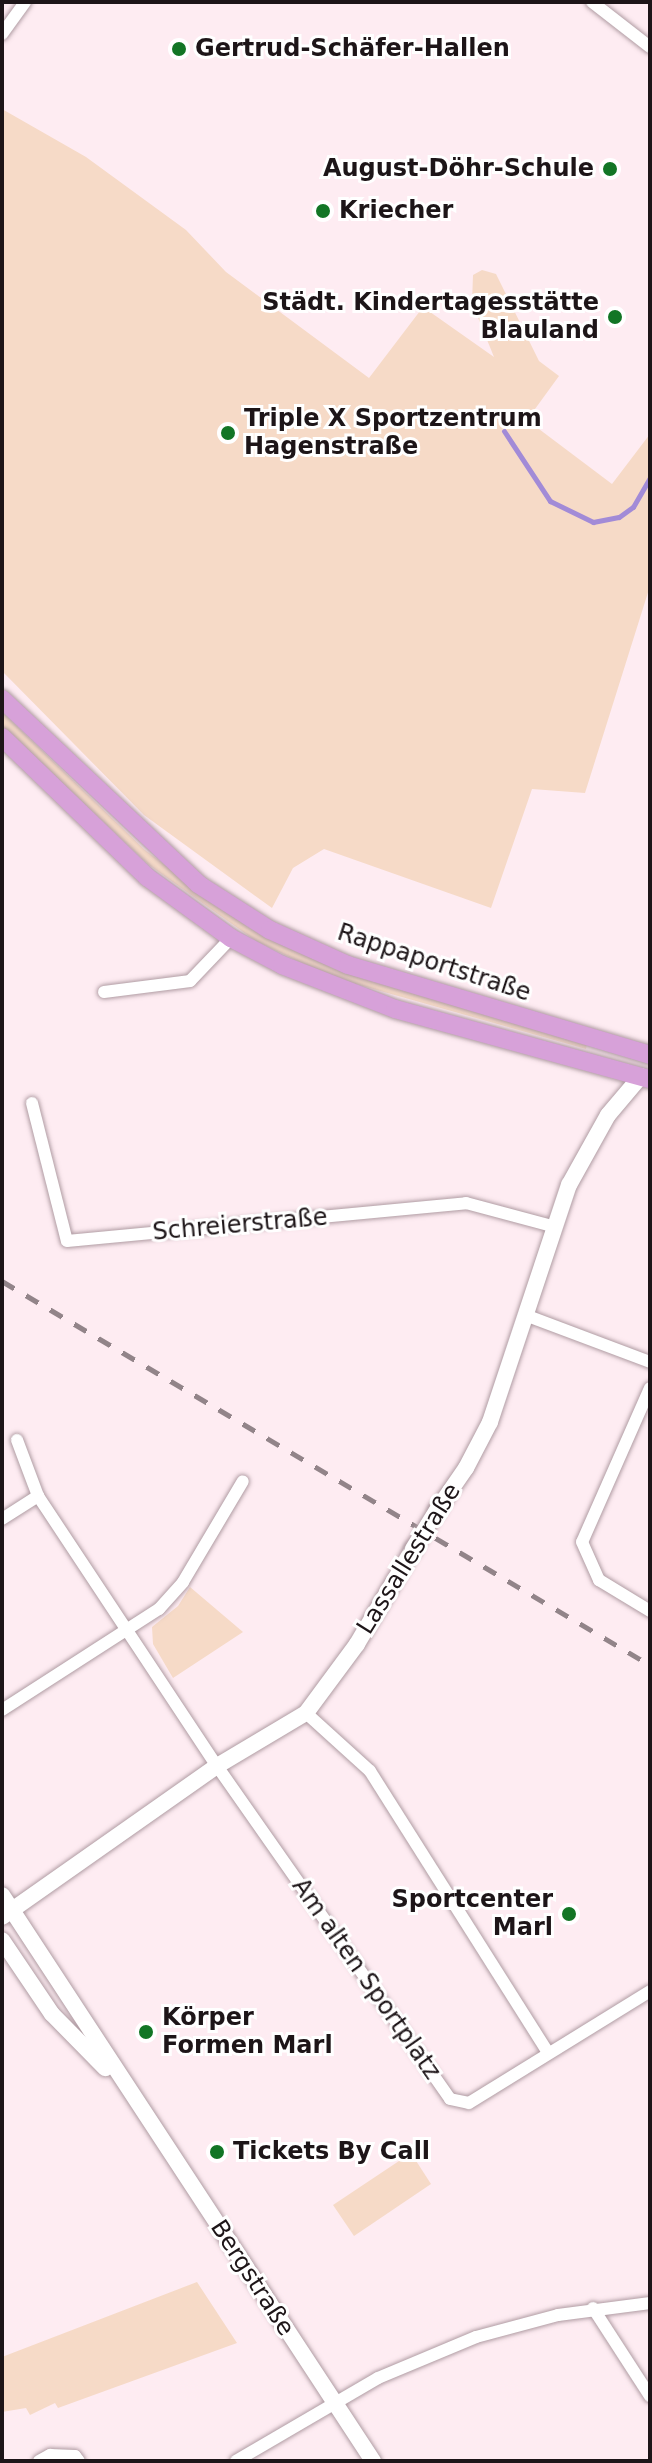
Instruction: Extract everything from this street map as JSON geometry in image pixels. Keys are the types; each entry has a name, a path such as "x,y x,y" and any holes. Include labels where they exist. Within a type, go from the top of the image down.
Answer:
{"main road":[{"name":"Rappaportstraße","path":"2,699 198,884 270,930 348,965 650,1055"},
{"path":"2,737 147,877 231,938 282,965 395,1009 647,1074"}],"street":[{"path":"2,34 25,2"},
{"path":"592,2 650,47"},
{"path":"104,992 190,981 231,938"},
{"name":"Lassallestraße","path":"7,1914 217,1766 306,1713 357,1644 490,1422 552,1226 608,1115 647,1074"},
{"name":"Schreierstraße","path":"32,1103 67,1241 466,1203 552,1226"},
{"path":"525,1315 650,1362"},
{"path":"650,1388 582,1542 599,1580 650,1611"},
{"name":"Am alten Sportplatz","path":"17,1440 38,1496 128,1627 217,1766 248,1805 450,2099 469,2103 650,1991"},
{"path":"2,1710 159,1609 183,1582 243,1481"},
{"path":"2,1519 38,1496"},
{"path":"306,1713 370,1771 548,2053"},
{"name":"Bergstraße","path":"2,1895 7,1914 131,2095 373,2461"},
{"name":"Bergstraße","path":"2,1940 52,2014 131,2095"},
{"path":"236,2461 333,2402 476,2337 593,2308 650,2303"},
{"path":"593,2308 650,2396"},
{"path":"39,2461 50,2455 75,2456 79,2461"}],"shaded area":[{"path":"2,109 86,157 186,230 226,272 369,378 423,307 494,357 472,303 473,275 482,270 496,274 539,361 559,376 527,420 612,484 650,434 650,586 585,793 532,789 491,908 324,849 293,868 272,908 144,815 2,671"},
{"path":"2,712 145,850 249,928 349,974 587,1044 586,1049 331,977 256,941 149,865 2,726"},
{"path":"190,1587 243,1632 173,1678 153,1644 152,1627 178,1606"},
{"path":"411,2153 431,2184 354,2236 333,2205"},
{"path":"197,2282 237,2343 58,2408 55,2403 30,2415 26,2408 2,2412 2,2357"}],"waterway":[{"path":"504,431 550,501 593,522 619,517 633,507 650,477"}],"railway":[{"path":"2,1281 650,1665"}],"place":[{"name":"Gertrud-Schäfer-Hallen","path":"179,49"},
{"name":"August-Döhr-Schule","path":"610,169"},
{"name":"Kriecher","path":"323,211"},
{"name":"Städt. Kindertagesstätte Blauland","path":"615,317"},
{"name":"Triple X Sportzentrum Hagenstraße","path":"228,433"},
{"name":"Sportcenter Marl","path":"569,1914"},
{"name":"Körper Formen Marl","path":"146,2032"},
{"name":"Tickets By Call","path":"217,2152"}]}
